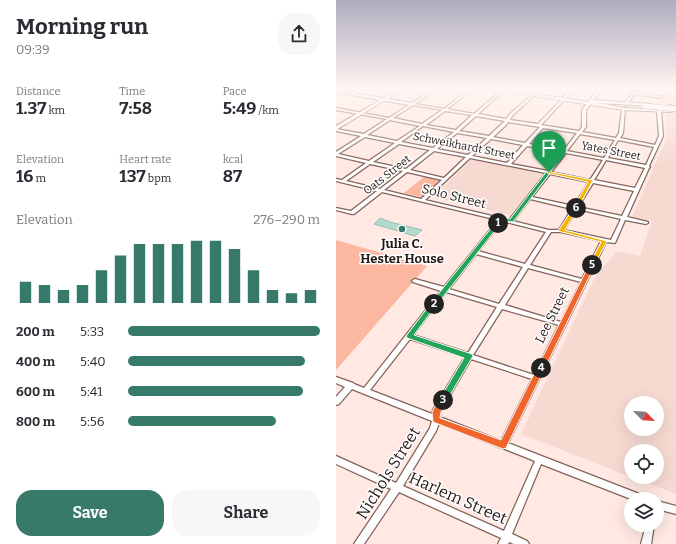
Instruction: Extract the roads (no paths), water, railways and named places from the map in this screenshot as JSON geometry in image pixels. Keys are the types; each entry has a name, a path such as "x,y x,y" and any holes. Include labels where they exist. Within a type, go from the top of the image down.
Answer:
{"main road":[{"path":"336,129 360,113"}],"street":[{"name":"Yates Street","path":"363,113 648,166"},
{"path":"336,155 400,113"},
{"path":"343,181 439,113"},
{"path":"467,113 657,146"},
{"path":"422,200 505,124 514,113"},
{"path":"508,164 527,144 551,113"},
{"path":"511,221 584,126 584,113"},
{"path":"561,231 621,132 624,113"},
{"path":"624,218 662,136 659,113"},
{"name":"Oats Street","path":"336,209 352,213 457,131 475,115"},
{"name":"Schweikhardt Street","path":"336,129 398,143 636,190"},
{"path":"336,155 445,179"},
{"name":"Solo Street","path":"336,180 549,231 561,231 604,241 613,242 624,218"},
{"path":"530,198 646,223"},
{"path":"365,391 501,219"},
{"name":"Nichols Street","path":"359,544 397,488 433,429 436,420 436,412 469,356 549,231"},
{"name":"Lee Street","path":"503,445 604,241"},
{"path":"475,252 584,281"},
{"path":"415,281 562,324"},
{"path":"409,336 536,378"},
{"path":"336,380 624,492"},
{"path":"336,402 351,386"},
{"name":"Harlem Street","path":"336,460 504,540 524,544"},
{"path":"504,540 539,460"},
{"path":"664,507 676,510"},
{"path":"646,544 649,532"}],"place":[{"name":"Julia C. Hester House","path":"402,229"}]}
